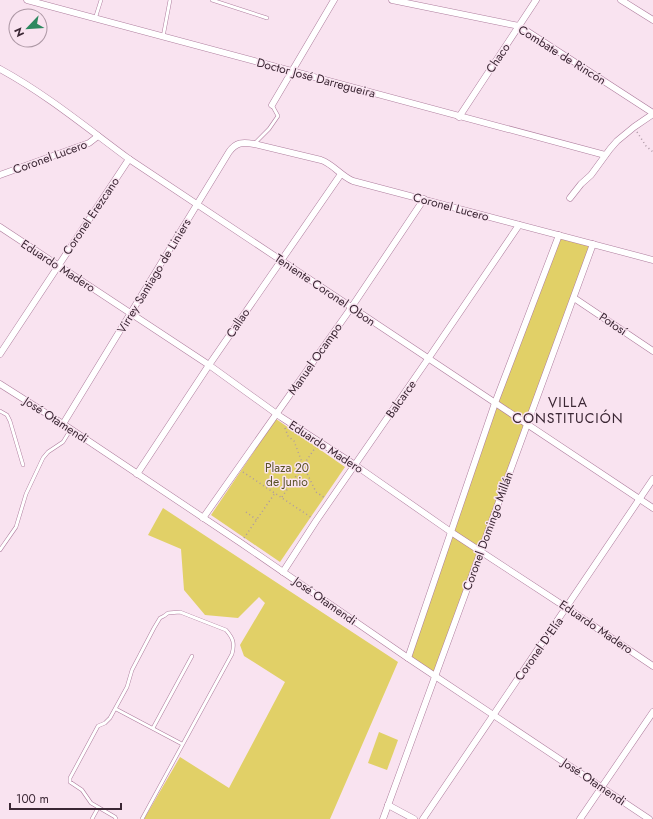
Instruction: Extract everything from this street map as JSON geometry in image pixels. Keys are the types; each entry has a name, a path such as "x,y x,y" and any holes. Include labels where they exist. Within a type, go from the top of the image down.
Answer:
{"street":[{"name":"Doctor José Darregueira","path":"27,0 458,117 605,155"},
{"path":"272,105 334,0"},
{"name":"Combate de Rincón","path":"392,0 519,26 653,114"},
{"name":"Chaco","path":"458,117 536,0"},
{"path":"621,0 653,20"},
{"name":"Teniente Coronel Obon","path":"0,69 26,83 129,160 653,508"},
{"path":"570,198 581,184 591,175 617,141 653,114"},
{"name":"Coronel Lucero","path":"0,175 89,144 98,136"},
{"name":"Virrey Santiago de Liniers","path":"64,424 233,146 244,142 254,144"},
{"name":"Coronel Lucero","path":"254,144 327,162 346,178 353,181 653,260"},
{"name":"Coronel Erezcano","path":"0,354 129,160"},
{"name":"Callao","path":"137,474 209,365 341,174"},
{"name":"Manuel Ocampo","path":"203,518 238,468 279,415 424,199"},
{"name":"Balcarce","path":"283,572 316,521 519,225"},
{"name":"Eduardo Madero","path":"0,227 209,365 279,415 653,666"},
{"path":"408,658 495,403 559,235"},
{"name":"Coronel Domingo Millán","path":"383,819 593,244"},
{"name":"Potosí","path":"574,298 653,351"},
{"name":"José Otamendi","path":"0,384 64,424 408,658 649,819"},
{"name":"Coronel D'Elía","path":"423,819 653,479"},
{"path":"580,819 653,712"},
{"path":"388,805 414,819"}],"lane":[{"path":"95,19 101,0"},
{"path":"163,37 170,0"},
{"path":"212,0 267,18"},
{"path":"254,144 269,129 278,116 272,105"},
{"path":"0,411 7,415 10,421 23,465"},
{"path":"0,550 11,537 16,527 26,494 43,458 48,452 63,442 71,429"},
{"path":"116,819 91,803 82,790 70,782 70,778 98,726 110,718 116,709 127,687 130,674 160,618 168,613 180,612 226,630 232,636 234,647 232,654 142,819"},
{"path":"153,728 192,656"},
{"path":"116,709 182,744"},
{"path":"92,819 98,808"}],"path":[{"path":"634,127 646,146 653,152"},
{"path":"279,415 288,436 294,441 316,492 330,501"},
{"path":"282,498 319,442"},
{"path":"238,468 316,521"},
{"path":"241,543 275,493"},
{"path":"246,512 257,520"}],"green space":[{"path":"559,235 593,244 436,676 408,658 451,532"},
{"name":"Plaza 20 de Junio","path":"276,419 345,467 280,562 211,515"},
{"path":"163,508 398,662 330,819 144,819 180,757 229,788 285,682 244,656 240,645 265,603 259,597 238,618 205,615 184,590 181,549 148,535"},
{"path":"379,732 398,740 387,770 368,763"}],"district":[{"name":"VILLA CONSTITUCIÓN","path":"568,410"}]}
